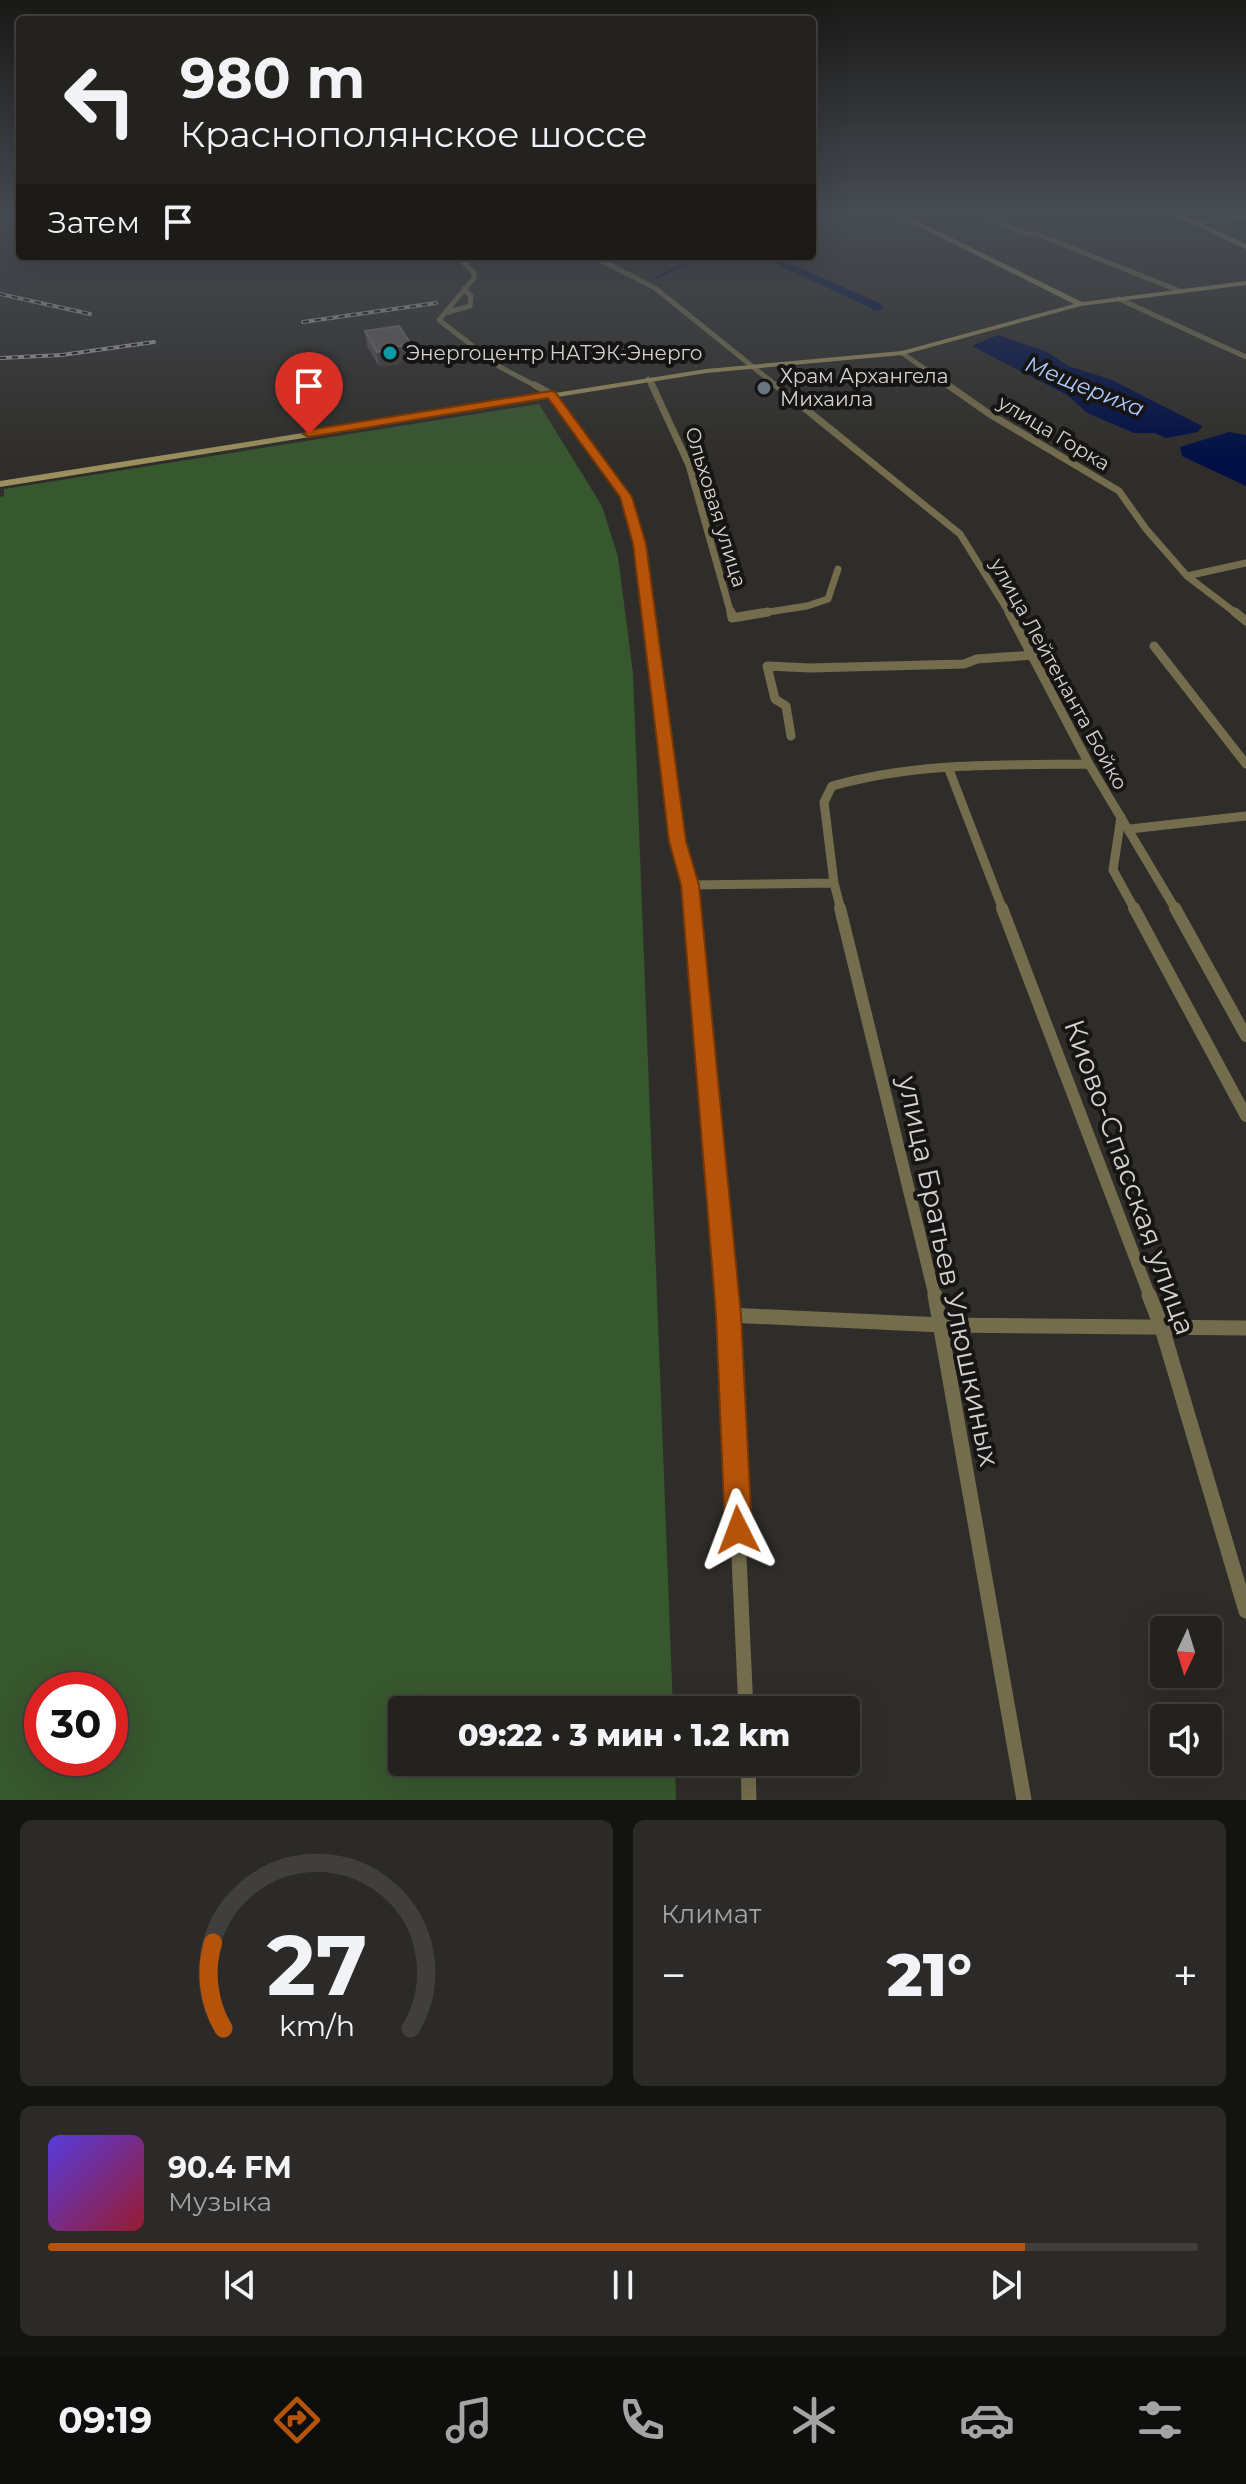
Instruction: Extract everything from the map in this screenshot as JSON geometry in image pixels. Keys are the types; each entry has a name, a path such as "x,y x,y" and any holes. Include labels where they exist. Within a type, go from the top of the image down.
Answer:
{"main road":[{"path":"1065,296 1081,304"},
{"path":"0,484 648,379 751,366 902,353 1081,304 1142,296"}],"street":[{"path":"458,296 439,318 440,321 500,367 551,394 626,497 640,544 678,841 690,885 729,1315 745,1696"},
{"path":"445,313 470,306 471,296"},
{"name":"улица Лейтенанта Бойко","path":"665,296 951,524 996,588 1089,764 1130,829 1246,1036"},
{"path":"1119,299 1246,357"},
{"name":"улица Горка","path":"902,353 988,413 1119,491 1146,529 1187,576 1246,621"},
{"name":"Ольховая улица","path":"648,379 675,424 691,466 732,618 807,606 828,599 838,569"},
{"path":"1187,576 1246,563"},
{"path":"1154,646 1246,764"},
{"path":"791,736 786,706 775,699 767,666 810,668 964,664 977,659 1034,655"},
{"path":"948,767 1089,764"},
{"name":"улица Братьев Улюшкиных","path":"948,767 850,779 832,786 824,802 834,883 942,1325 1024,1800"},
{"name":"Киово-Спасская улица","path":"948,767 1162,1328 1246,1611"},
{"path":"1130,829 1246,816"},
{"path":"1121,817 1113,870 1246,1116"},
{"path":"690,885 834,883"},
{"path":"729,1315 942,1325 1246,1328"},
{"path":"748,1776 749,1800"}],"green space":[{"path":"539,404 602,506 618,557 633,673 672,1696 388,1696 388,1776 675,1776 676,1800 0,1800 0,497 4,496 4,489"}],"water":[{"path":"998,335 1047,352 1068,366 1112,380 1202,426 1198,432 1166,438 1155,433 1134,433 1087,413 1067,395 972,346"},
{"path":"1229,432 1246,435 1246,486 1182,456 1180,447"}],"building":[{"path":"399,326 411,344 377,352 365,331"}],"waterway":[{"name":"Мещериха","path":"854,296 877,306 877,309"}],"railway":[{"path":"9,296 90,314"},
{"path":"303,322 436,303"},
{"path":"0,358 62,355 154,342"}],"place":[{"name":"Энергоцентр НАТЭК-Энерго","path":"390,353"},
{"name":"Храм Архангела Михаила","path":"764,388"}],"route":[{"path":"309,434 551,394 626,497 640,544 678,841 690,885 729,1315 738,1530"}]}
